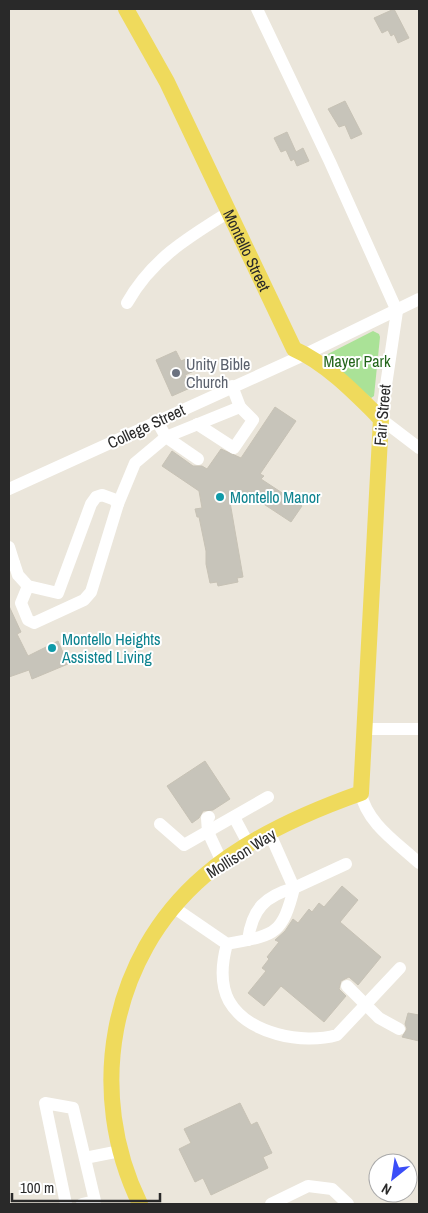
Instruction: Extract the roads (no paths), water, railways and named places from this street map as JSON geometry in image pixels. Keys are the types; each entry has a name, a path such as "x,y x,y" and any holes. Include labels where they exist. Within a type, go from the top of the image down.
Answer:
{"main road":[{"name":"Montello Street","path":"126,9 167,82 294,349 306,354 381,419"},
{"name":"Fair Street","path":"361,793 381,419"},
{"name":"Mollison Way","path":"140,1204 120,1151 113,1123 110,1078 118,1016 142,954 158,927 173,907 204,876 222,862 249,845 316,810 361,793"}],"street":[{"path":"257,9 396,311"},
{"path":"127,303 134,289 158,260 229,212"},
{"name":"College Street","path":"9,489 306,354 331,340 419,299"},
{"name":"Fair Street","path":"381,419 396,311"},
{"path":"198,424 234,448 253,420 240,406 232,386"},
{"path":"28,586 21,603 28,620 34,624 84,600 91,592 118,504 135,463 166,437 240,406"},
{"name":"Montello Street","path":"381,419 419,448"},
{"path":"157,421 166,437 198,459"},
{"path":"58,593 91,504 96,497 102,495 113,499 118,504"},
{"path":"9,546 11,564 28,586 58,593 67,609"},
{"path":"365,728 419,729"},
{"path":"361,793 364,806 371,817 419,862"},
{"path":"160,824 184,846 268,797"},
{"path":"222,862 208,832 207,818 218,812 231,818 249,845"},
{"path":"173,907 227,944 265,937 280,924 288,912 294,888 270,834"},
{"path":"248,940 250,924 266,900 280,892 294,888 346,864"},
{"path":"227,944 222,960 223,979 229,1000 239,1014 263,1029 294,1037 324,1038 337,1034 400,968"},
{"path":"347,986 379,1018 399,1029"},
{"path":"66,1204 45,1104 73,1108 95,1201 82,1204"},
{"path":"85,1158 120,1151"},
{"path":"271,1204 308,1186 332,1190 348,1204"}],"place":[{"name":"Unity Bible Church","path":"176,373"},
{"name":"Montello Manor","path":"220,497"},
{"name":"Montello Heights Assisted Living","path":"52,648"}],"park label":[{"name":"Mayer Park","path":"357,361"}]}
